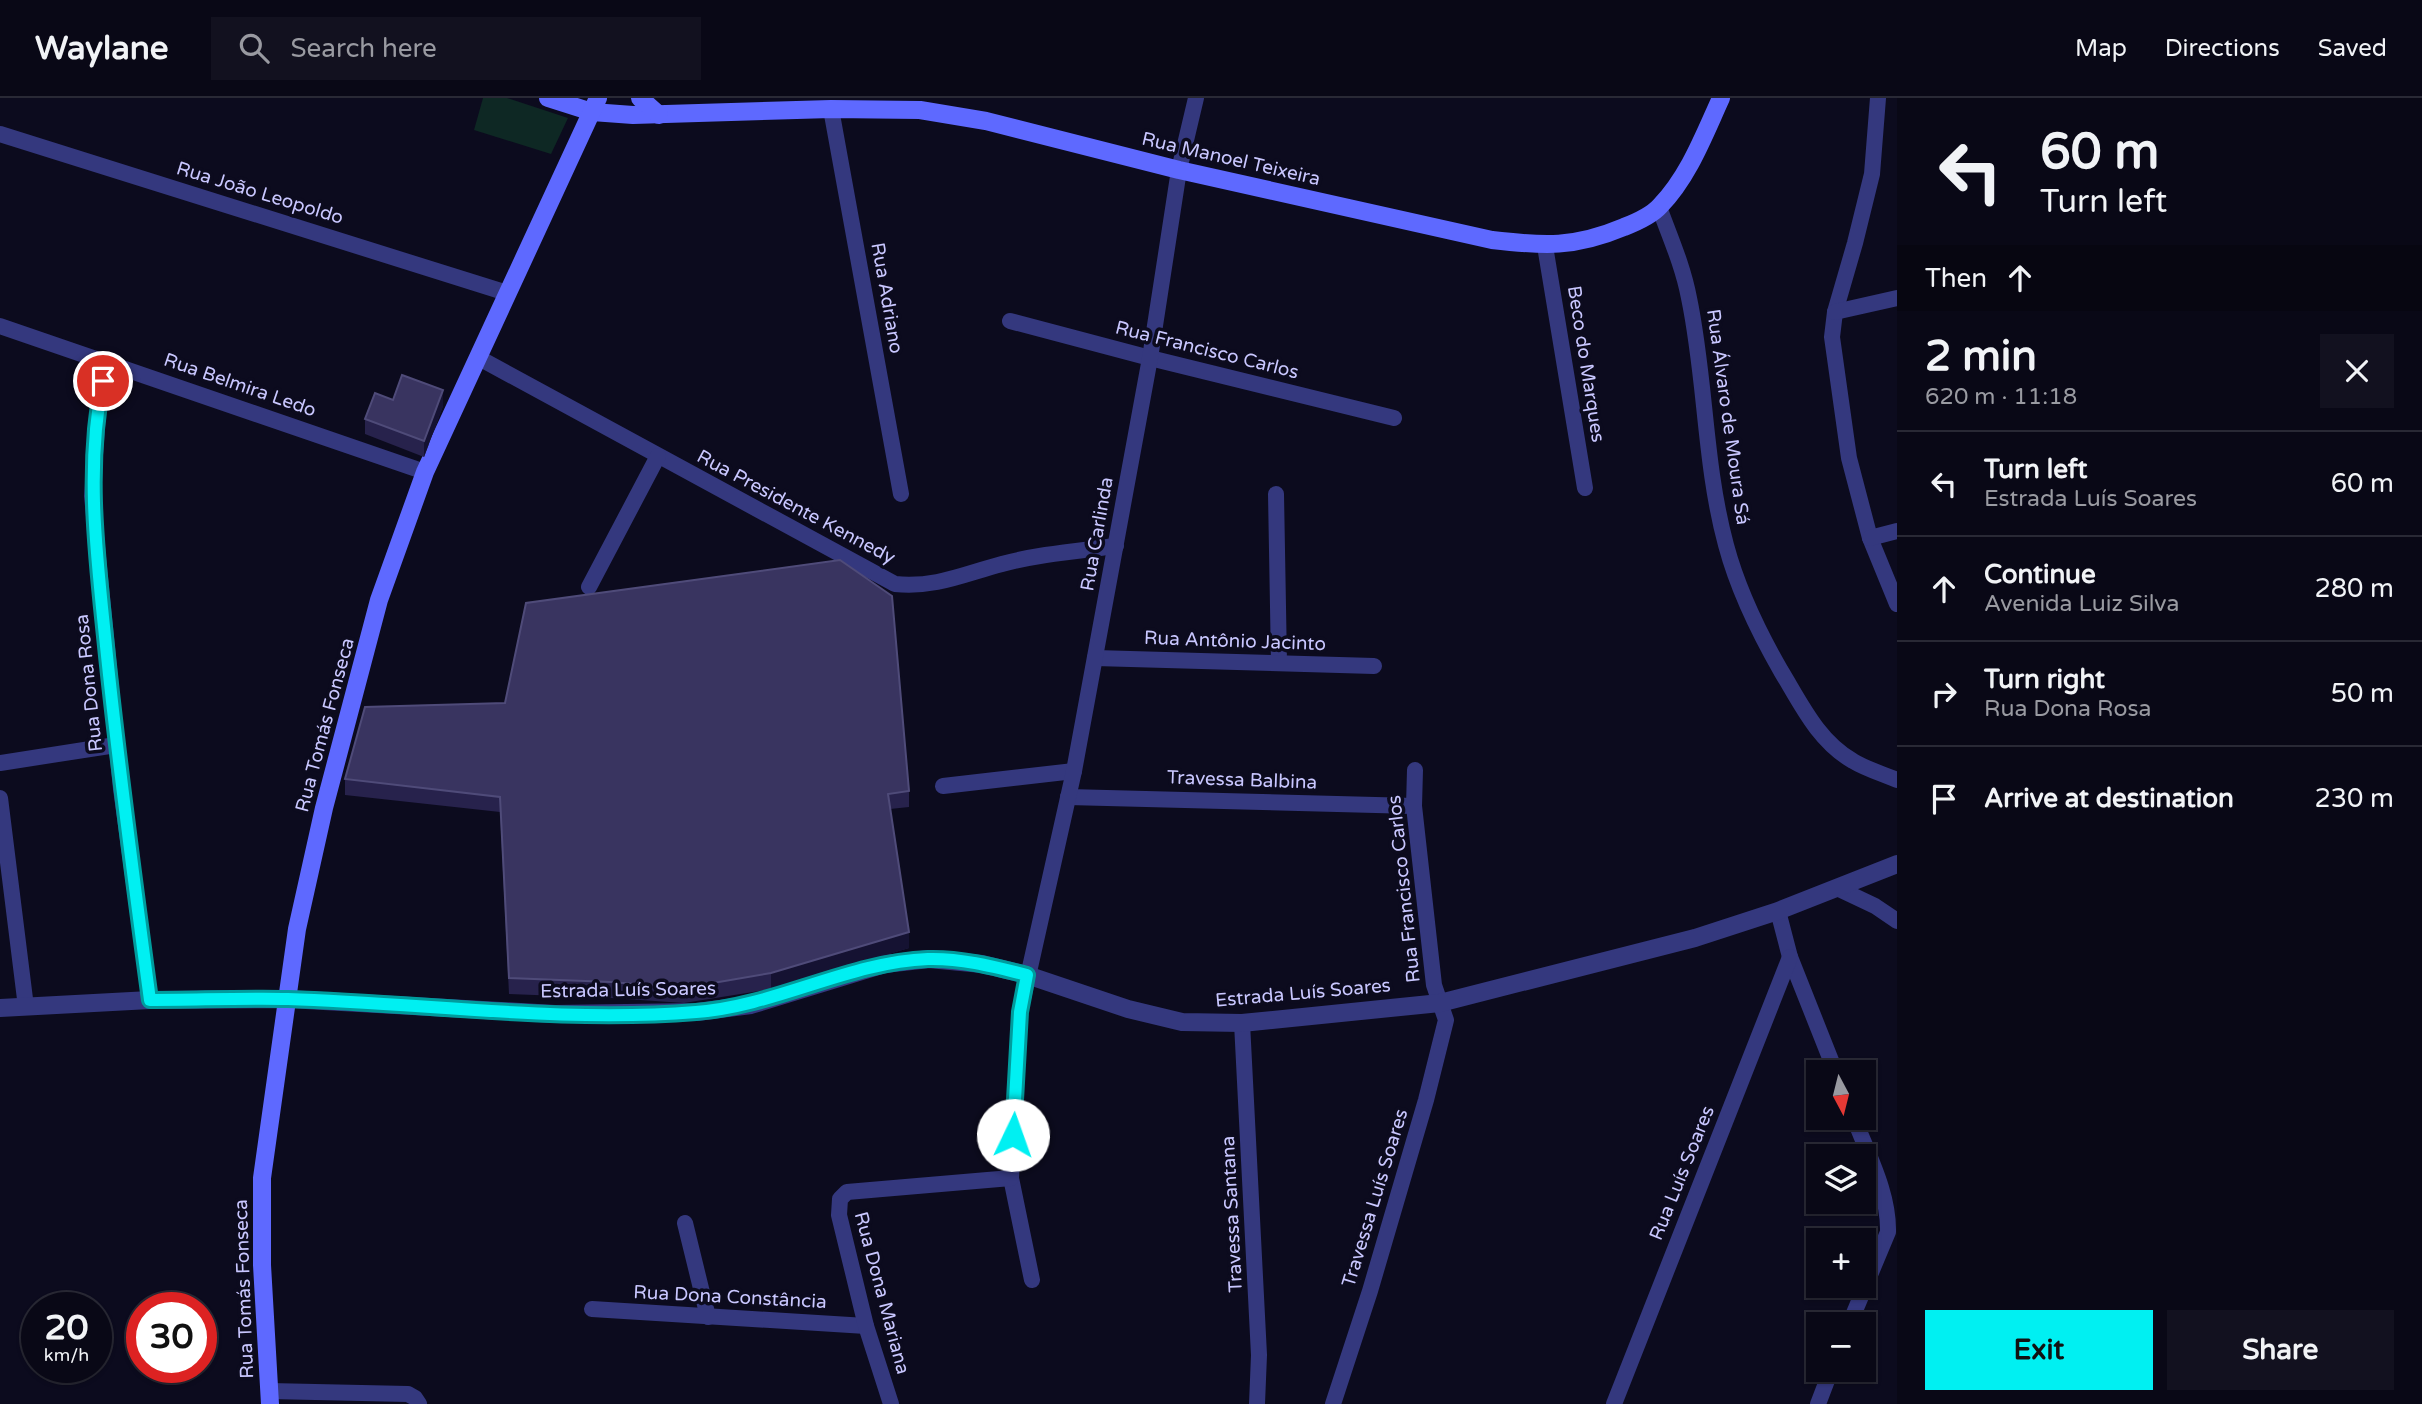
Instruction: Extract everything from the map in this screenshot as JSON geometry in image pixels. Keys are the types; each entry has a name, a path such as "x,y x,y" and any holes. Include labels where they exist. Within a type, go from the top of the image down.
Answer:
{"main road":[{"name":"Rua Manoel Teixeira","path":"548,98 596,102 659,115 920,110 986,121 1178,170 1492,240 1545,246 1576,243 1609,233 1640,220 1659,207 1696,153 1721,98"},
{"path":"640,98 659,115"},
{"name":"Rua Tomás Fonseca","path":"270,1398 262,1265 262,1178 297,929 324,808 379,600 425,471 596,102"}],"street":[{"name":"Rua Carlinda","path":"1032,1280 1011,1178 1020,1012 1074,771 1150,358 1178,170 1196,98"},
{"path":"1878,98 1872,174 1835,312 1832,337 1849,458 1870,538 1897,604"},
{"name":"Rua Adriano","path":"831,110 901,494"},
{"name":"Rua João Leopoldo","path":"0,134 507,293"},
{"name":"Rua Álvaro de Moura Sá","path":"1659,207 1689,295 1717,504 1726,545 1757,630 1811,722 1853,761 1897,780"},
{"name":"Beco do Marques","path":"1545,246 1585,488"},
{"path":"1835,312 1897,298"},
{"name":"Rua Francisco Carlos","path":"1010,321 1394,418"},
{"name":"Rua Belmira Ledo","path":"0,326 425,471"},
{"name":"Rua Presidente Kennedy","path":"479,358 895,584 918,586 939,583 1014,561 1116,546"},
{"name":"Rua Dona Rosa","path":"107,362 99,400 92,496 116,745 150,1000"},
{"path":"589,587 658,456"},
{"path":"1276,494 1279,663"},
{"path":"1870,538 1897,531"},
{"name":"Rua Antônio Jacinto","path":"1095,659 1374,666"},
{"path":"0,763 116,745"},
{"name":"Rua Francisco Carlos","path":"1415,770 1414,806 1434,985 1440,1003"},
{"path":"943,786 1074,771"},
{"name":"Travessa Balbina","path":"1068,797 1414,806"},
{"path":"0,799 26,1007"},
{"name":"Estrada Luís Soares","path":"0,1008 150,1000 288,999 555,1014 684,1013 751,1004 885,964 929,959 982,964 1027,975 1128,1009 1182,1022 1242,1023 1440,1003 1695,938 1778,911 1897,864"},
{"path":"1837,888 1875,906 1897,921"},
{"path":"1778,911 1790,957 1831,1060"},
{"name":"Rua Luís Soares","path":"1614,1404 1790,957"},
{"name":"Travessa Luís Soares","path":"1333,1404 1370,1291 1426,1100 1446,1020 1440,1003"},
{"name":"Travessa Santana","path":"1242,1023 1259,1355 1257,1404"},
{"path":"1854,1312 1888,1232 1883,1192 1859,1130"},
{"name":"Rua Dona Mariana","path":"891,1404 866,1326 839,1215 840,1199 848,1192 1011,1178"},
{"path":"685,1223 708,1317"},
{"name":"Rua Dona Constância","path":"592,1309 866,1326"},
{"path":"1818,1404 1826,1382"},
{"path":"270,1398 408,1394 419,1404"}],"green space":[{"path":"483,98 507,98 568,118 551,154 474,130"}],"building":[{"path":"402,375 443,390 424,441 365,419 375,393 393,400"},
{"path":"840,560 892,596 909,791 888,794 909,932 771,973 684,988 509,978 500,797 345,779 365,707 505,703 526,603"}],"route":[{"path":"103,381 99,400 92,496 121,789 150,1000 288,999 555,1014 697,1012 751,1004 885,964 929,959 982,964 1027,975 1020,1012 1013,1135"}]}
